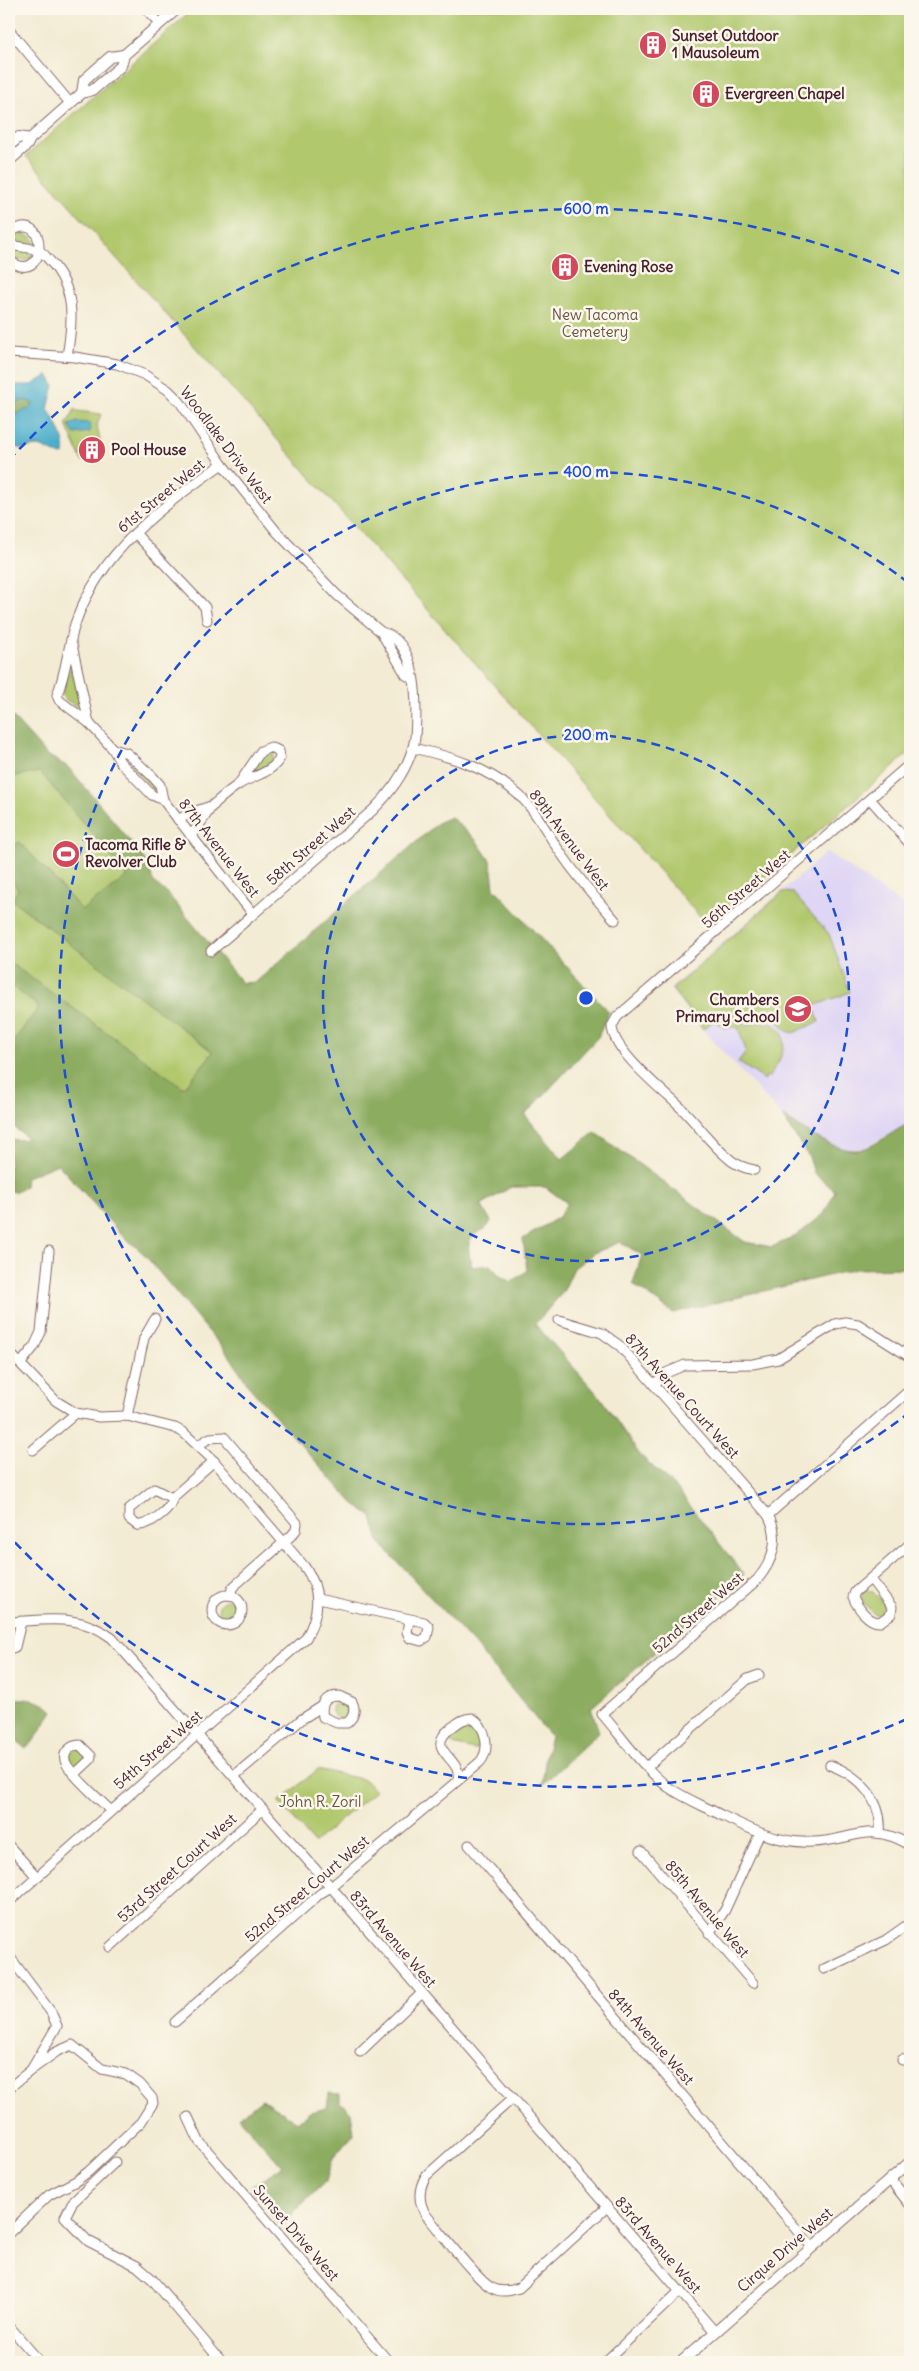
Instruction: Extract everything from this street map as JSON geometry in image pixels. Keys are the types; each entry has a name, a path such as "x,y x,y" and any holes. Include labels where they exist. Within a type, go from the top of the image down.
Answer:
{"street":[{"path":"146,9 160,24"},
{"path":"9,161 70,103 82,93 93,90 121,66 124,56 177,9"},
{"path":"9,30 70,103"},
{"path":"9,146 19,137 30,139"},
{"path":"9,233 19,228 31,230 40,239 40,252 33,262 28,265 15,264 9,260"},
{"path":"9,245 40,252 54,266 68,292 72,320 67,356"},
{"name":"Woodlake Drive West","path":"9,353 67,356 118,364 133,369 159,384 180,402 222,464 298,555 337,595 382,632 389,634 403,647 412,665 416,717 413,748"},
{"name":"61st Street West","path":"68,658 75,624 95,580 115,553 157,513 222,464"},
{"path":"135,534 205,607 207,620"},
{"path":"71,641 89,724"},
{"name":"87th Avenue West","path":"68,658 57,694 59,700 89,724 113,749 120,762 152,795 163,800"},
{"path":"190,834 199,827 214,805 238,785 271,768 280,758 279,751 270,747 261,751 238,785"},
{"name":"58th Street West","path":"210,951 382,802 403,772 413,748"},
{"name":"89th Avenue West","path":"413,748 470,764 492,776 519,796 540,821 584,885 615,920"},
{"name":"87th Avenue West","path":"113,749 127,753 160,785 163,800 253,914"},
{"name":"56th Street West","path":"754,1170 736,1164 726,1157 679,1106 656,1088 614,1040 612,1026 617,1017 910,764"},
{"path":"870,799 910,844"},
{"path":"178,820 190,813 214,805"},
{"path":"21,1362 34,1346 40,1332 50,1251"},
{"path":"127,1416 144,1338 154,1319"},
{"name":"87th Avenue Court West","path":"559,1320 581,1325 612,1339 768,1515"},
{"path":"654,1385 666,1373 685,1365 753,1364 778,1359 836,1324 845,1322 858,1324 910,1357"},
{"path":"9,1352 21,1362 56,1401 76,1413 99,1417 127,1416 175,1428 198,1445 214,1461 309,1573 318,1599 409,1620"},
{"path":"768,1515 910,1390"},
{"path":"33,1450 76,1413"},
{"path":"198,1445 218,1436 224,1437 297,1523 296,1530 232,1588 231,1595"},
{"path":"172,1498 157,1490 150,1491 129,1509 130,1520 136,1525 145,1525 170,1505 172,1498 214,1461"},
{"name":"52nd Street West","path":"648,1766 602,1714 764,1572 769,1564 775,1539 774,1524 768,1515"},
{"path":"872,1577 873,1582 892,1607 891,1614 880,1622 871,1620 854,1597 857,1590 910,1544"},
{"name":"54th Street West","path":"9,1902 110,1810 306,1638 317,1614 318,1599"},
{"name":"83rd Avenue West","path":"9,1622 76,1620 104,1631 119,1645 331,1887 714,2332"},
{"path":"9,1649 15,1647 21,1622"},
{"path":"760,1675 748,1679 648,1766 668,1786 686,1798 760,1833 790,1841 811,1842 859,1832 880,1832 910,1844"},
{"path":"234,1776 302,1720 321,1707"},
{"name":"52nd Street Court West","path":"175,2022 321,1893 331,1887 458,1778 480,1762 485,1754 484,1729 472,1718 462,1720 447,1731 441,1742 442,1750 457,1769 458,1778"},
{"path":"830,1765 849,1773 876,1804 881,1818 880,1832"},
{"path":"75,1774 110,1810"},
{"name":"53rd Street Court West","path":"110,1947 263,1809"},
{"path":"709,1933 719,1922 760,1833"},
{"name":"84th Avenue West","path":"469,1845 812,2247"},
{"path":"9,1846 37,1877"},
{"name":"85th Avenue West","path":"641,1851 753,1983"},
{"path":"824,1969 886,1940 910,1923"},
{"path":"9,1956 56,2021 56,2030 30,2070"},
{"path":"360,2052 422,1994"},
{"path":"9,2088 30,2070 56,2052 72,2045 102,2069 126,2074 140,2084 152,2098 153,2103 141,2122 88,2172 76,2181 48,2195 9,2233"},
{"path":"513,2098 426,2176 420,2189 420,2197 426,2215 485,2284 498,2291 512,2290 525,2283 607,2208"},
{"name":"Sunset Drive West","path":"188,2117 199,2141 389,2362"},
{"path":"115,2162 72,2203 66,2214 66,2220 88,2241 136,2266 152,2279 222,2362"},
{"name":"Cirque Drive West","path":"681,2362 910,2162"},
{"path":"890,2179 910,2204"},
{"path":"605,2362 680,2292"},
{"path":"9,2326 40,2362"}],"shaded area":[{"name":"Chambers Primary School","path":"827,852 910,910 910,1123 862,1149 848,1150 817,1138 782,1116 702,1029 670,989"}],"green space":[{"name":"New Tacoma Cemetery","path":"193,9 910,9 910,752 708,926 26,156"},
{"path":"21,233 33,238 36,245 20,243 10,238"},
{"path":"11,249 28,252 33,255 27,260 15,260 9,254"},
{"path":"24,400 33,403 31,408 9,417 9,406"},
{"path":"75,409 77,411 101,414 97,425 103,456 82,461 66,425"},
{"path":"71,666 81,706 79,708 65,699 62,693"},
{"path":"9,713 47,755 68,767 149,865 153,882 167,893 242,983 256,982 439,822 451,817 476,840 491,862 494,888 609,1012 598,1037 525,1115 562,1159 595,1132 745,1242 772,1247 796,1236 824,1214 835,1191 814,1173 809,1157 782,1116 821,1140 832,1145 854,1150 869,1147 910,1123 910,1268 856,1269 673,1313 633,1284 642,1255 620,1242 594,1253 574,1268 563,1292 535,1324 600,1397 640,1455 677,1489 744,1575 591,1708 599,1732 542,1785 546,1755 551,1737 473,1643 379,1542 372,1517 353,1503 251,1389 231,1358 143,1253 121,1234 58,1164 26,1177 25,1186 15,1192 9,1191 9,1140 28,1139 14,1127 9,1126 9,1047 39,1007 9,984 9,962 184,1088 213,1052 12,900 18,890 11,877 9,878 9,848 20,842 82,910 128,876 40,772 9,777","holes":["511,1187 545,1187 567,1203 559,1217 523,1239 527,1271 511,1282 500,1276 490,1265 472,1267 469,1243 473,1236 485,1229 491,1221 481,1205"]},
{"name":"Tacoma Rifle & Revolver Club","path":"9,722 308,1067 121,1234 9,1109"},
{"path":"267,752 274,755 273,761 250,777 248,774"},
{"path":"125,757 158,791 153,790 127,763"},
{"path":"783,892 793,893 829,934 850,992 814,1006 819,1022 793,1033 787,1031 772,1013 746,1016 744,1026 759,1023 772,1024 782,1033 784,1040 781,1056 776,1067 769,1077 766,1076 765,1080 738,1062 746,1051 738,1027 724,1028 715,1020 703,1029 672,989"},
{"path":"865,1589 873,1592 887,1606 883,1615 874,1614 862,1601 861,1595"},
{"path":"228,1600 235,1603 238,1610 235,1617 228,1620 221,1617 218,1610 221,1603"},
{"path":"9,1699 27,1699 38,1702 53,1711 33,1742 25,1748 9,1736"},
{"path":"337,1701 345,1701 350,1706 348,1717 337,1719 332,1714 332,1706"},
{"path":"468,1722 473,1723 480,1735 480,1747 474,1750 453,1745 449,1739 450,1733"},
{"path":"81,1748 87,1756 74,1767 67,1758 72,1751"},
{"name":"John R. Zoril","path":"318,1769 365,1780 375,1791 314,1843 279,1802"},
{"path":"329,2093 340,2094 340,2102 351,2112 354,2134 333,2158 326,2181 294,2212 282,2229 251,2187 282,2166 239,2117 262,2099 297,2122 310,2112 327,2108"}],"water":[{"path":"48,375 54,385 48,409 62,437 65,449 64,455 40,446 15,447 10,439 9,417 31,408 33,403 24,400 9,406 9,385 32,385"},
{"path":"77,422 91,423 90,432 74,434 69,425"}],"place":[{"name":"Sunset Outdoor 1 Mausoleum","path":"653,45"},
{"name":"Evergreen Chapel","path":"706,94"},
{"name":"Evening Rose","path":"565,267"},
{"name":"Pool House","path":"92,450"},
{"name":"Tacoma Rifle & Revolver Club","path":"66,854"},
{"name":"Chambers Primary School","path":"798,1009"}]}
